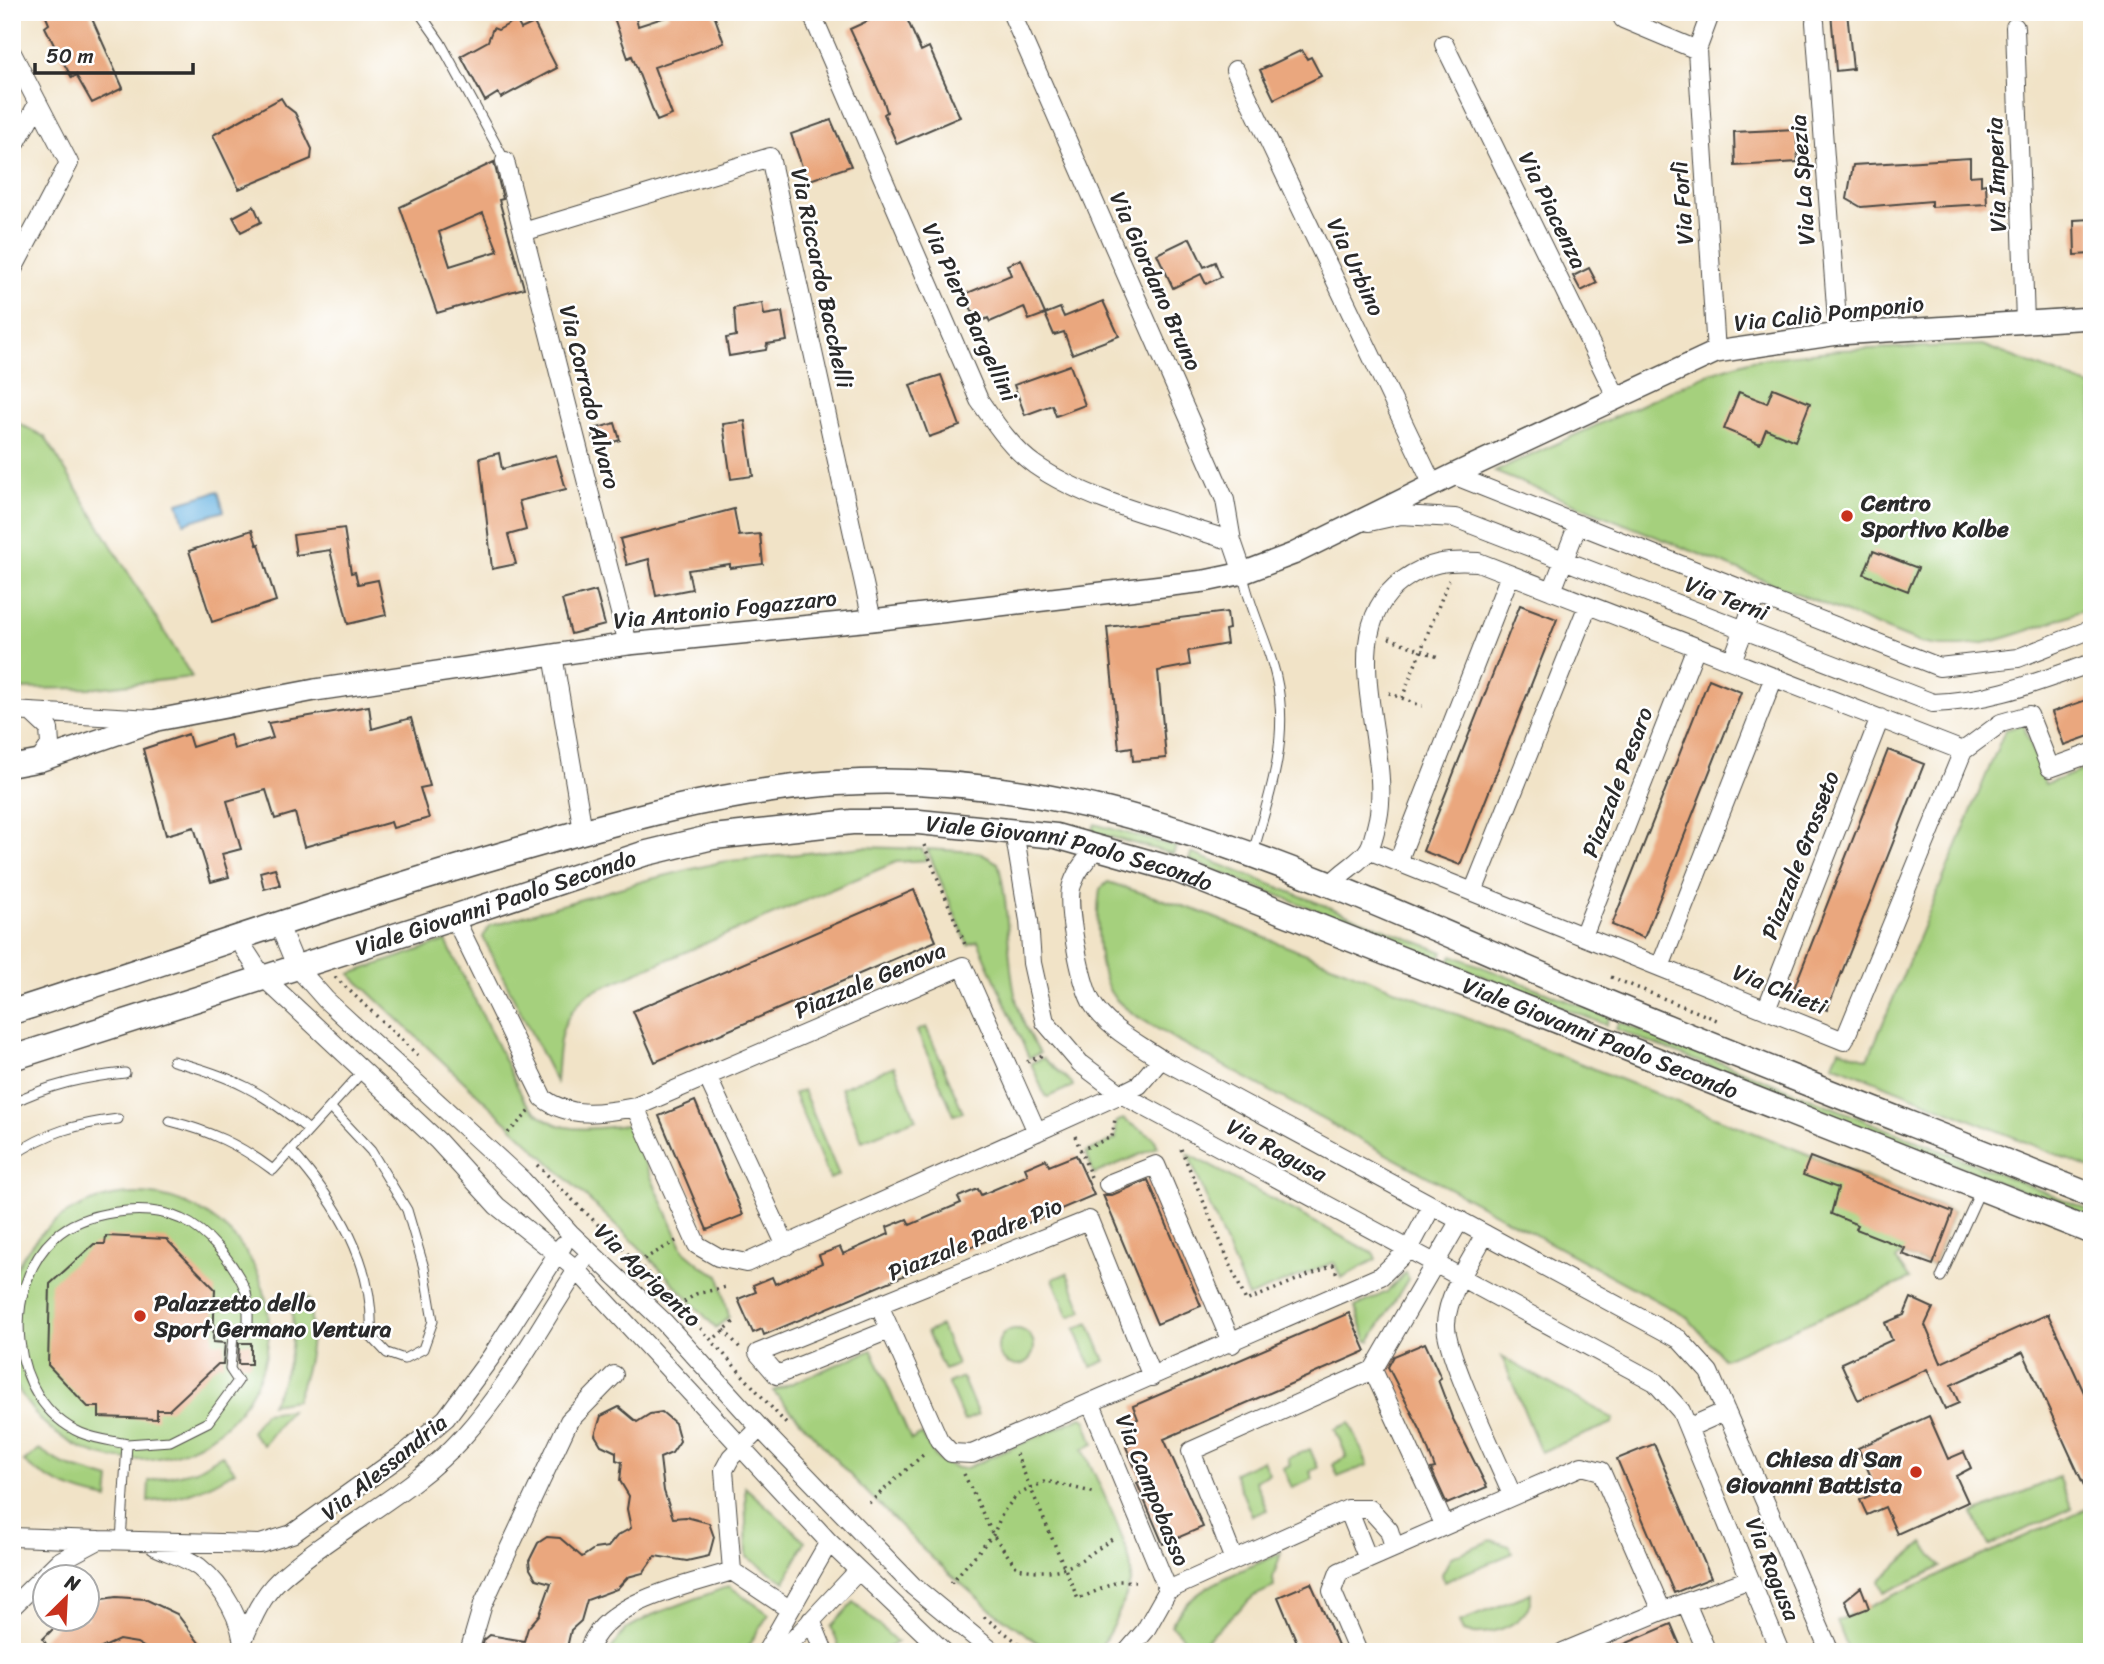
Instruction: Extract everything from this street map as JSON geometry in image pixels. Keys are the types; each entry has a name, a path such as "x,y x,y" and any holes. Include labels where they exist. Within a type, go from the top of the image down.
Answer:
{"main road":[{"name":"Viale Giovanni Paolo Secondo","path":"12,1012 426,877 583,831 704,800 772,789 844,783 977,787 1071,802 1160,824 1252,856 1619,1007 2092,1196"},
{"name":"Viale Giovanni Paolo Secondo","path":"12,1058 262,976 454,917 643,853 713,837 852,822 919,822 1056,836 1100,846 1239,892 2092,1232"}],"street":[{"name":"Via Piero Bargellini","path":"811,12 979,400 1001,433 1034,465 1083,491 1231,541"},
{"name":"Via Giordano Bruno","path":"1011,12 1225,500 1231,541 1243,573"},
{"name":"Via Forlì","path":"1712,12 1697,50 1716,352"},
{"path":"1623,19 1697,50"},
{"name":"Via La Spezia","path":"1815,22 1838,334"},
{"name":"Via Imperia","path":"2015,27 2025,322"},
{"name":"Via Piacenza","path":"1444,44 1617,398"},
{"path":"12,53 69,163 12,271"},
{"name":"Via Urbino","path":"1235,70 1433,485"},
{"path":"12,150 38,103"},
{"name":"Via Riccardo Bacchelli","path":"523,232 770,158 872,620"},
{"name":"Via Corrado Alvaro","path":"505,161 628,644"},
{"name":"Via Caliò Pomponio","path":"1433,485 1716,352 1838,334 2092,318"},
{"name":"Via Terni","path":"1452,475 1939,667 2018,658 2092,629"},
{"name":"Via Antonio Fogazzaro","path":"12,766 39,761 158,720 315,690 628,644 872,620 1205,581 1243,573 1293,554 1433,485"},
{"name":"Via Terni","path":"1345,528 1401,515 1455,519 1933,703 1964,702 2004,695 2092,663"},
{"path":"1552,591 1578,524"},
{"path":"1330,886 1337,875 1368,850 1378,817 1379,757 1366,657 1371,620 1393,587 1419,569 1446,560 1478,562 1964,751 2001,723 2029,715 2050,768 2092,753"},
{"path":"1398,862 1510,575"},
{"path":"1732,661 1757,595"},
{"path":"1473,892 1588,605"},
{"name":"Piazzale Pesaro","path":"1583,936 1696,647"},
{"path":"553,655 583,831"},
{"path":"1660,967 1774,677"},
{"path":"1924,735 1933,703"},
{"path":"12,711 158,720"},
{"path":"32,713 49,729 50,745 39,761"},
{"name":"Piazzale Grosseto","path":"1766,1010 1880,718"},
{"name":"Via Chieti","path":"1368,850 1844,1041 1964,751"},
{"name":"Via Ragusa","path":"1014,831 1029,921 1032,963 1045,1022 1080,1063 1121,1094 1655,1382 1681,1411 1780,1652"},
{"name":"Via Ragusa","path":"1100,846 1080,864 1071,888 1070,917 1091,1001 1115,1029 1160,1059 1679,1339 1709,1372 1830,1652"},
{"name":"Piazzale Genova","path":"454,917 543,1098 555,1108 573,1112 606,1112 635,1107 963,966 1037,1132"},
{"name":"Via Agrigento","path":"279,925 296,966 326,1000 522,1180 570,1233 664,1322 760,1428 914,1586 993,1652"},
{"name":"Via Agrigento","path":"238,939 262,976 438,1141 497,1206 577,1270 695,1394 739,1448 829,1542 944,1652"},
{"path":"635,1107 696,1245 718,1257 746,1263 1121,1094 1139,1085 1160,1059"},
{"path":"707,1076 786,1246"},
{"path":"1101,1179 1156,1165 1232,1344"},
{"path":"1409,1249 1432,1206"},
{"name":"Piazzale Padre Pio","path":"889,1330 777,1375 758,1353 1089,1220 1152,1377"},
{"path":"1234,1560 1191,1451 1373,1370 1460,1220"},
{"name":"Via Alessandria","path":"12,1537 149,1543 260,1544 292,1534 405,1453 446,1418 491,1357 570,1233"},
{"path":"1485,1234 1452,1299 1446,1325 1451,1351 1512,1495"},
{"name":"Piazzale Padre Pio","path":"879,1305 939,1440 951,1453 972,1454 1232,1344 1381,1276 1409,1249"},
{"name":"Via Alessandria","path":"244,1645 258,1606 279,1580 417,1478 462,1438 499,1392 589,1252"},
{"path":"1373,1370 1444,1524"},
{"path":"469,1652 483,1604 569,1421 614,1376"},
{"name":"Via Campobasso","path":"1091,1404 1168,1590 1145,1632 1127,1652"},
{"path":"1688,1428 1726,1411"},
{"path":"732,1571 724,1470 739,1448 760,1428"},
{"path":"1358,1652 1332,1591 1339,1572 1581,1466 1601,1471 1662,1611"},
{"path":"1168,1590 1348,1509 1370,1509 1389,1530 1394,1547"},
{"path":"1348,1509 1368,1559"},
{"path":"12,1606 58,1562 99,1540"},
{"path":"766,1652 829,1542"},
{"path":"149,1543 199,1567 225,1596 244,1645"},
{"path":"732,1571 789,1609"},
{"path":"587,1652 590,1642 614,1614 732,1571"},
{"path":"782,1652 858,1571"},
{"path":"1563,1652 1662,1611 1750,1579"},
{"path":"1686,1602 1707,1652"},
{"path":"811,1620 824,1652"},
{"name":"Via Campobasso","path":"1142,1652 1145,1632"}],"lane":[{"path":"419,12 440,42 505,161"},
{"path":"1243,573 1276,677 1282,713 1278,766 1252,856"},
{"path":"173,1061 223,1074 272,1100 309,1130"},
{"path":"170,1121 212,1132 246,1149 273,1170 363,1071"},
{"path":"12,1102 42,1088 86,1077 125,1073"},
{"path":"290,1151 324,1189 349,1230 364,1273 372,1313 371,1336 387,1353 404,1359 423,1349 432,1321 424,1268 407,1210 372,1150 330,1107"},
{"path":"12,1156 29,1144 74,1125 118,1119"},
{"path":"1941,1277 1982,1187"},
{"path":"139,1210 181,1219 217,1246 246,1290 248,1326 233,1336 230,1369 238,1381 208,1422 170,1441 127,1444 80,1433 48,1409 24,1369 18,1322 27,1275 55,1237 93,1215 139,1210"},
{"path":"121,1541 127,1444"}],"path":[{"path":"1402,698 1450,578"},
{"path":"1384,636 1441,658"},
{"path":"1387,693 1422,706"},
{"path":"924,845 967,949"},
{"path":"1027,1062 1045,1054"},
{"path":"508,1133 535,1106"},
{"path":"1080,1150 1112,1137 1113,1119 1122,1115"},
{"path":"1193,1153 1181,1147 1246,1301 1333,1265 1340,1282"},
{"path":"644,1259 681,1238"},
{"path":"684,1301 696,1294 726,1287"},
{"path":"716,1337 736,1321"},
{"path":"724,1331 742,1351"},
{"path":"1015,1452 1078,1599 1119,1581 1135,1581"},
{"path":"869,1503 923,1455"},
{"path":"964,1474 993,1535 1017,1568 1042,1573 1064,1570 1115,1537"},
{"path":"951,1583 993,1535 1017,1494 1046,1481 1096,1493"}],"green space":[{"name":"Centro Sportivo Kolbe","path":"1982,345 2092,387 2092,607 2006,638 1962,646 1918,642 1495,472 1710,373 1752,360 1838,350"},
{"path":"12,420 45,437 192,677 96,688 12,689"},
{"path":"2023,724 2045,784 2092,767 2092,1169 1833,1064 1839,1049 1868,1059 2005,730"},
{"path":"1095,824 1176,847 1173,854 1092,832"},
{"path":"864,847 922,849 927,860 896,862 589,993 565,1023 559,1044 556,1082 483,937 489,926 647,880 721,862"},
{"path":"927,849 978,852 998,863 1018,1007 1027,1031 1040,1053 1029,1058 978,941 968,945"},
{"path":"1191,853 1443,952 1440,959 1189,860"},
{"path":"1108,882 1198,911 1953,1212 1933,1265 1902,1254 1896,1260 1910,1279 1724,1359 1687,1317 1176,1040 1126,1009 1107,986 1100,959 1100,889"},
{"path":"446,941 524,1100 548,1120 571,1128 628,1125 684,1251 703,1267 719,1275 729,1317 716,1328 638,1246 350,974"},
{"path":"1452,955 1609,1017 1606,1025 1449,963"},
{"path":"1619,1022 2092,1211 2092,1219 1616,1029"},
{"path":"926,1027 963,1112 954,1115 917,1031"},
{"path":"1043,1058 1073,1086 1045,1096 1031,1063"},
{"path":"894,1066 916,1119 862,1141 841,1088"},
{"path":"803,1090 839,1175 830,1179 794,1094"},
{"path":"1123,1119 1154,1138 1158,1147 1094,1174 1086,1152 1116,1139 1116,1122"},
{"path":"1188,1154 1374,1254 1376,1259 1341,1278 1334,1262 1248,1297"},
{"name":"Palazzetto dello Sport Germano Ventura","path":"136,1194 187,1204 230,1233 259,1276 269,1327 259,1378 230,1421 187,1450 136,1460 85,1450 42,1421 13,1378 3,1327 13,1276 42,1233 85,1204"},
{"path":"1406,1272 1408,1279 1370,1341 1367,1341 1355,1307 1387,1292"},
{"path":"1067,1273 1083,1311 1069,1317 1053,1279"},
{"path":"309,1298 310,1350 296,1400 271,1404 283,1380 290,1355 293,1329 291,1301"},
{"path":"1089,1323 1105,1361 1091,1367 1075,1329"},
{"path":"941,1326 957,1365 944,1370 927,1332"},
{"path":"1016,1329 1028,1335 1034,1347 1028,1359 1016,1365 1004,1359 998,1347 1004,1335"},
{"path":"872,1350 911,1440 922,1434 937,1459 955,1468 964,1469 1082,1417 1085,1419 1094,1444 1083,1449 1120,1533 1131,1566 1131,1577 1122,1605 1097,1652 1051,1652 989,1608 932,1558 846,1471 773,1391"},
{"path":"1502,1357 1614,1419 1613,1423 1541,1452"},
{"path":"962,1377 978,1415 964,1421 948,1383"},
{"path":"290,1410 263,1445 251,1432 264,1413"},
{"path":"1350,1423 1368,1465 1338,1477 1333,1464 1347,1457 1335,1429"},
{"path":"39,1449 64,1465 110,1479 108,1499 64,1486 43,1476 24,1462"},
{"path":"1310,1449 1318,1468 1310,1471 1313,1479 1292,1488 1283,1468 1290,1465 1288,1458"},
{"path":"222,1455 235,1471 193,1492 148,1502 149,1481 196,1470"},
{"path":"1263,1460 1269,1474 1255,1481 1267,1510 1252,1516 1234,1473"},
{"path":"2058,1477 2072,1508 1989,1546 1973,1514"},
{"path":"745,1487 805,1541 785,1582 747,1557"},
{"path":"2092,1506 2092,1652 1849,1652 1837,1621"},
{"path":"1491,1540 1509,1546 1513,1553 1444,1582 1442,1574 1451,1557"},
{"path":"1923,1543 1941,1567 1884,1593 1879,1581"},
{"path":"1281,1553 1273,1578 1274,1587 1254,1596 1197,1648 1193,1648 1171,1625 1180,1611 1204,1590"},
{"path":"729,1586 769,1614 744,1652 609,1652 626,1629 652,1615"},
{"path":"1531,1593 1524,1613 1507,1627 1484,1633 1463,1631 1459,1622"},
{"path":"854,1602 897,1642 880,1652 841,1652 831,1626"}],"water":[{"path":"218,491 224,511 184,523 178,503"}],"building":[{"path":"44,12 89,12 123,88 92,103 76,75 72,78 57,51 45,27 49,24"},
{"path":"612,12 634,12 638,26 669,16 667,12 713,12 724,43 654,67 672,115 657,121 632,56 628,58"},
{"path":"887,12 904,12 921,51 929,47 960,117 897,144 884,114 887,112 884,102 850,29"},
{"path":"1831,12 1847,12 1853,69 1836,71"},
{"path":"516,20 521,29 534,23 557,68 501,98 498,93 485,101 461,56 488,41 493,28 498,30"},
{"path":"1302,50 1307,59 1311,57 1321,76 1274,99 1260,70"},
{"path":"281,98 295,113 312,149 311,159 239,189 213,135"},
{"path":"831,120 851,166 807,181 791,134"},
{"path":"1796,129 1798,162 1735,166 1734,132"},
{"path":"1970,158 1970,176 1981,175 1981,185 1986,184 1987,204 1931,207 1931,201 1861,207 1847,199 1853,165"},
{"path":"494,162 503,199 499,200 524,288 437,313 400,207","holes":["483,213 498,251 450,266 439,232"]},
{"path":"254,206 261,222 241,232 233,217"},
{"path":"2092,219 2092,254 2075,255 2074,220"},
{"path":"1190,238 1204,267 1215,262 1221,277 1206,284 1201,274 1173,288 1157,254"},
{"path":"1021,259 1045,314 1029,320 1024,307 990,322 988,318 977,323 965,294 1011,275 1007,265"},
{"path":"1589,268 1597,283 1581,291 1573,276"},
{"path":"1103,301 1119,336 1072,354 1064,332 1054,335 1045,314 1060,308 1064,317"},
{"path":"762,303 764,315 782,312 787,341 767,344 766,350 729,356 726,338 736,336 734,308"},
{"path":"1070,365 1085,405 1056,416 1052,405 1025,415 1014,385"},
{"path":"941,375 960,426 929,437 910,385"},
{"path":"1773,388 1810,403 1795,441 1766,429 1760,444 1724,429 1739,392 1767,403"},
{"path":"745,421 753,476 731,479 723,424"},
{"path":"615,423 620,440 596,447 591,430"},
{"path":"499,453 502,469 556,455 566,489 519,501 526,530 508,535 516,564 492,569 480,458"},
{"path":"734,509 739,536 760,534 763,564 730,568 730,564 688,570 692,589 656,596 649,559 627,565 620,539"},
{"path":"344,528 351,573 355,572 358,584 378,580 386,615 348,624 330,550 296,555 293,535"},
{"path":"252,530 257,545 259,544 276,601 212,622 189,551"},
{"path":"1873,551 1918,568 1908,591 1864,574"},
{"path":"596,591 605,625 571,634 562,600"},
{"path":"1520,605 1557,619 1460,865 1423,851"},
{"path":"1227,612 1227,644 1188,651 1190,665 1158,671 1166,758 1133,761 1132,747 1119,749 1107,627"},
{"path":"1709,679 1741,692 1644,938 1612,925"},
{"path":"2092,698 2092,735 2064,745 2052,712"},
{"path":"369,706 372,729 411,718 430,786 420,788 429,818 393,828 391,822 304,847 295,813 275,819 266,790 227,801 241,849 222,854 229,877 211,882 194,827 166,835 143,749 188,734 192,747 230,735 234,749 273,738 268,723"},
{"path":"1888,750 1924,764 1827,1010 1791,996"},
{"path":"275,868 280,885 264,889 260,872"},
{"path":"914,890 936,941 655,1062 633,1011"},
{"path":"695,1101 743,1215 707,1230 659,1116"},
{"path":"1076,1155 1094,1195 764,1335 762,1329 753,1333 738,1299 756,1292 753,1285 772,1277 775,1284 822,1263 819,1255 840,1247 843,1254 889,1234 887,1227 907,1219 910,1225 961,1203 958,1197 978,1189 981,1195 1028,1175 1025,1168 1046,1159 1049,1166"},
{"path":"1810,1157 1953,1212 1933,1265 1902,1254 1905,1248 1856,1229 1858,1225 1831,1214 1838,1188 1803,1175"},
{"path":"1148,1180 1201,1306 1157,1324 1103,1195 1112,1195"},
{"path":"106,1236 166,1239 215,1289 213,1342 225,1343 223,1364 218,1364 169,1410 157,1410 157,1419 99,1417 99,1407 88,1407 48,1365 50,1284 94,1244 105,1244"},
{"path":"1911,1298 1933,1308 1925,1325 1941,1363 2048,1314 2092,1410 2092,1503 2023,1352 1951,1385 1959,1403 1945,1409 1927,1369 1858,1400 1841,1363 1892,1340 1885,1323 1904,1315"},
{"path":"1349,1313 1366,1351 1164,1439 1203,1527 1163,1544 1137,1483 1141,1481 1126,1447 1136,1442 1128,1423 1138,1419 1133,1406"},
{"path":"239,1343 251,1343 251,1364 238,1364"},
{"path":"1425,1343 1441,1378 1438,1380 1452,1417 1487,1487 1447,1504 1431,1469 1435,1468 1421,1431 1388,1367 1394,1356"},
{"path":"619,1407 637,1422 650,1414 662,1412 675,1423 680,1441 672,1453 660,1458 664,1491 673,1518 686,1517 709,1523 714,1537 709,1556 687,1561 655,1556 643,1573 628,1577 617,1589 587,1600 581,1621 571,1630 566,1652 481,1652 484,1640 490,1635 524,1641 528,1628 540,1614 551,1583 536,1579 530,1569 529,1561 538,1543 547,1537 560,1538 582,1557 594,1549 608,1547 617,1536 631,1528 627,1509 629,1496 620,1481 622,1462 616,1460 616,1452 601,1445 595,1435 601,1416"},
{"name":"Chiesa di San Giovanni Battista","path":"1929,1416 1948,1459 1964,1452 1971,1468 1956,1476 1968,1502 1897,1534 1885,1507 1867,1515 1860,1500 1878,1492 1858,1448"},
{"path":"1654,1444 1711,1578 1674,1593 1617,1459"},
{"path":"1311,1583 1341,1652 1301,1652 1278,1597"},
{"path":"1861,1587 1869,1608 1851,1615 1845,1600"},
{"path":"102,1599 145,1599 177,1614 206,1652 152,1652 137,1643 119,1640 93,1652 51,1652 43,1639 50,1632 102,1632"},
{"path":"1671,1624 1683,1652 1606,1652"}],"place":[{"name":"Centro Sportivo Kolbe","path":"1847,516"},
{"name":"Palazzetto dello Sport Germano Ventura","path":"140,1316"},
{"name":"Chiesa di San Giovanni Battista","path":"1916,1472"}]}
